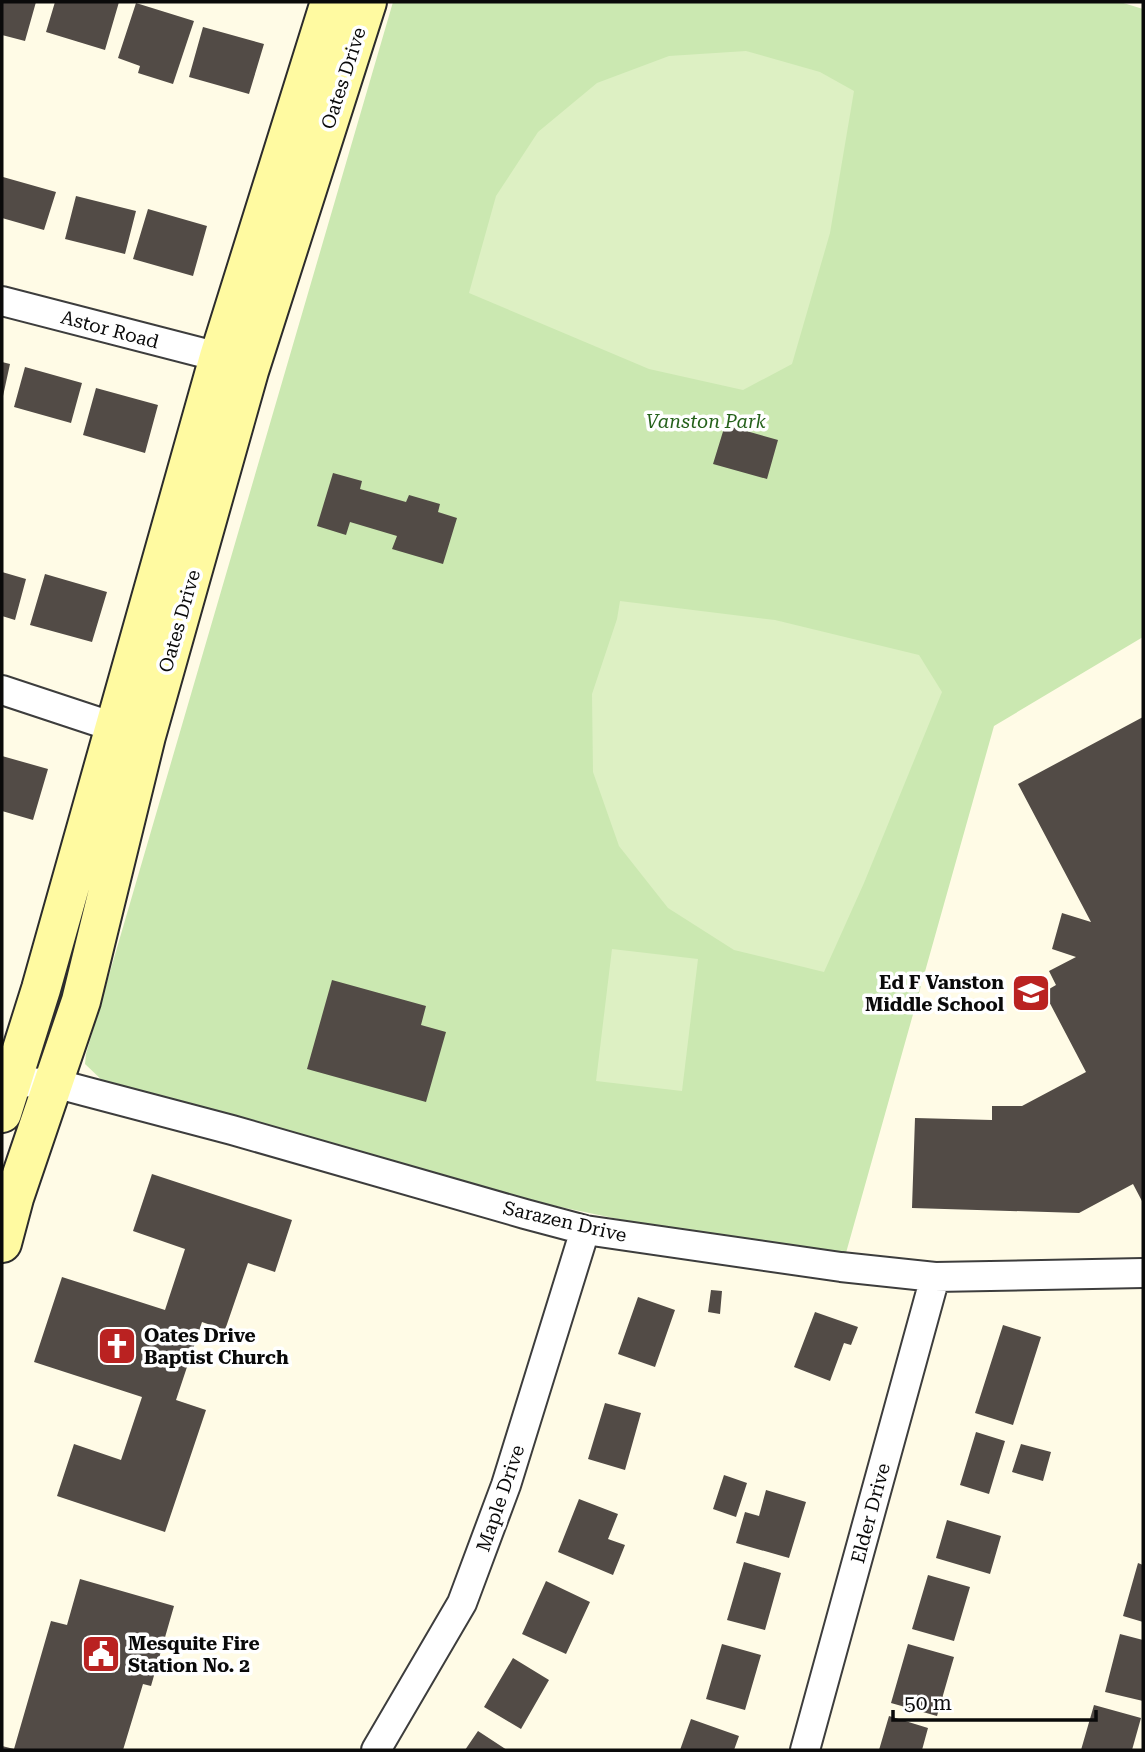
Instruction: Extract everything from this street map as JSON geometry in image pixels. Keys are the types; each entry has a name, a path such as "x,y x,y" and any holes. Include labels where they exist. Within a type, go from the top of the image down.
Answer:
{"main road":[{"name":"Oates Drive","path":"5,1091 130,732 234,364 352,3"},
{"name":"Oates Drive","path":"2,1243 14,1198 80,1000 130,732"}],"street":[{"name":"Astor Road","path":"2,301 234,364"},
{"path":"2,690 130,732"},
{"name":"Sarazen Drive","path":"5,1091 54,1083 232,1130 585,1230 828,1266 935,1277 1143,1273"},
{"name":"Maple Drive","path":"376,1750 462,1603 506,1485 585,1230"},
{"name":"Elder Drive","path":"805,1750 935,1277"}],"green space":[{"name":"Vanston Park","path":"393,2 1120,2 1143,9 1143,637 994,726 844,1260 656,1227 532,1201 105,1083 85,1064"},
{"path":"746,51 820,72 854,91 830,233 792,364 743,390 649,369 469,293 496,196 538,132 597,83 669,56"},
{"path":"620,601 775,620 919,655 942,692 864,883 824,972 734,950 668,908 619,846 593,772 592,694 617,619"},
{"path":"612,949 698,959 682,1091 596,1081"}],"building":[{"path":"2,2 36,2 25,41 2,35"},
{"path":"55,2 119,2 105,50 46,32"},
{"path":"136,3 194,21 173,84 138,73 140,66 118,58"},
{"path":"203,27 264,44 249,94 189,77"},
{"path":"3,177 56,192 44,230 2,218"},
{"path":"76,196 136,211 125,254 65,239"},
{"path":"148,209 207,226 193,276 133,259"},
{"path":"2,362 10,364 3,396 2,396"},
{"path":"25,367 82,383 71,423 14,407"},
{"path":"96,388 158,405 145,453 83,435"},
{"path":"725,425 778,440 767,479 713,464"},
{"path":"333,473 362,481 360,489 406,502 409,495 440,504 438,512 457,518 443,564 392,549 397,536 350,522 346,535 317,526"},
{"path":"2,572 26,579 15,620 2,616"},
{"path":"45,574 107,592 92,642 30,625"},
{"path":"1143,717 1143,1203 1133,1184 1079,1213 912,1208 915,1118 992,1120 992,1106 1022,1106 1086,1072 1044,992 1056,985 1049,971 1076,957 1052,949 1062,913 1091,922 1018,784"},
{"path":"2,756 48,769 33,820 2,811"},
{"path":"332,980 426,1006 421,1025 446,1032 426,1102 307,1069"},
{"name":"Oates Drive Baptist Church","path":"152,1174 292,1220 275,1272 248,1263 225,1330 202,1322 176,1400 206,1410 165,1532 57,1496 74,1444 121,1460 142,1397 34,1362 62,1277 165,1310 185,1249 133,1231"},
{"path":"711,1290 722,1291 720,1314 708,1312"},
{"path":"638,1297 675,1310 655,1367 618,1354"},
{"path":"815,1312 858,1327 851,1345 844,1343 830,1381 794,1367"},
{"path":"1003,1325 1041,1337 1013,1425 975,1413"},
{"path":"605,1403 641,1413 625,1470 588,1459"},
{"path":"976,1432 1005,1441 989,1494 960,1485"},
{"path":"1021,1444 1051,1452 1043,1481 1012,1472"},
{"path":"724,1475 747,1483 736,1517 713,1509"},
{"path":"766,1490 806,1502 789,1558 736,1543 745,1512 759,1516"},
{"path":"579,1499 618,1514 608,1539 625,1545 613,1575 558,1552"},
{"path":"947,1520 1001,1536 990,1574 936,1558"},
{"path":"744,1562 781,1573 765,1630 727,1620"},
{"path":"1138,1563 1143,1565 1143,1622 1123,1616"},
{"path":"928,1575 970,1587 954,1641 912,1629"},
{"name":"Mesquite Fire Station No. 2","path":"80,1579 174,1606 151,1686 143,1684 123,1750 2,1750 2,1746 14,1749 51,1621 67,1625"},
{"path":"546,1581 590,1602 566,1654 522,1634"},
{"path":"1120,1634 1143,1640 1143,1701 1105,1692"},
{"path":"722,1644 761,1655 745,1710 706,1699"},
{"path":"908,1644 954,1657 937,1716 891,1703"},
{"path":"513,1658 549,1680 521,1729 484,1707"},
{"path":"1094,1705 1141,1718 1132,1750 1081,1750"},
{"path":"889,1716 928,1728 922,1750 879,1750"},
{"path":"691,1719 739,1736 734,1750 680,1750"},
{"path":"478,1731 507,1750 465,1750"}],"place":[{"name":"Ed F Vanston Middle School","path":"1031,993"},
{"name":"Oates Drive Baptist Church","path":"117,1346"},
{"name":"Mesquite Fire Station No. 2","path":"101,1654"}]}
